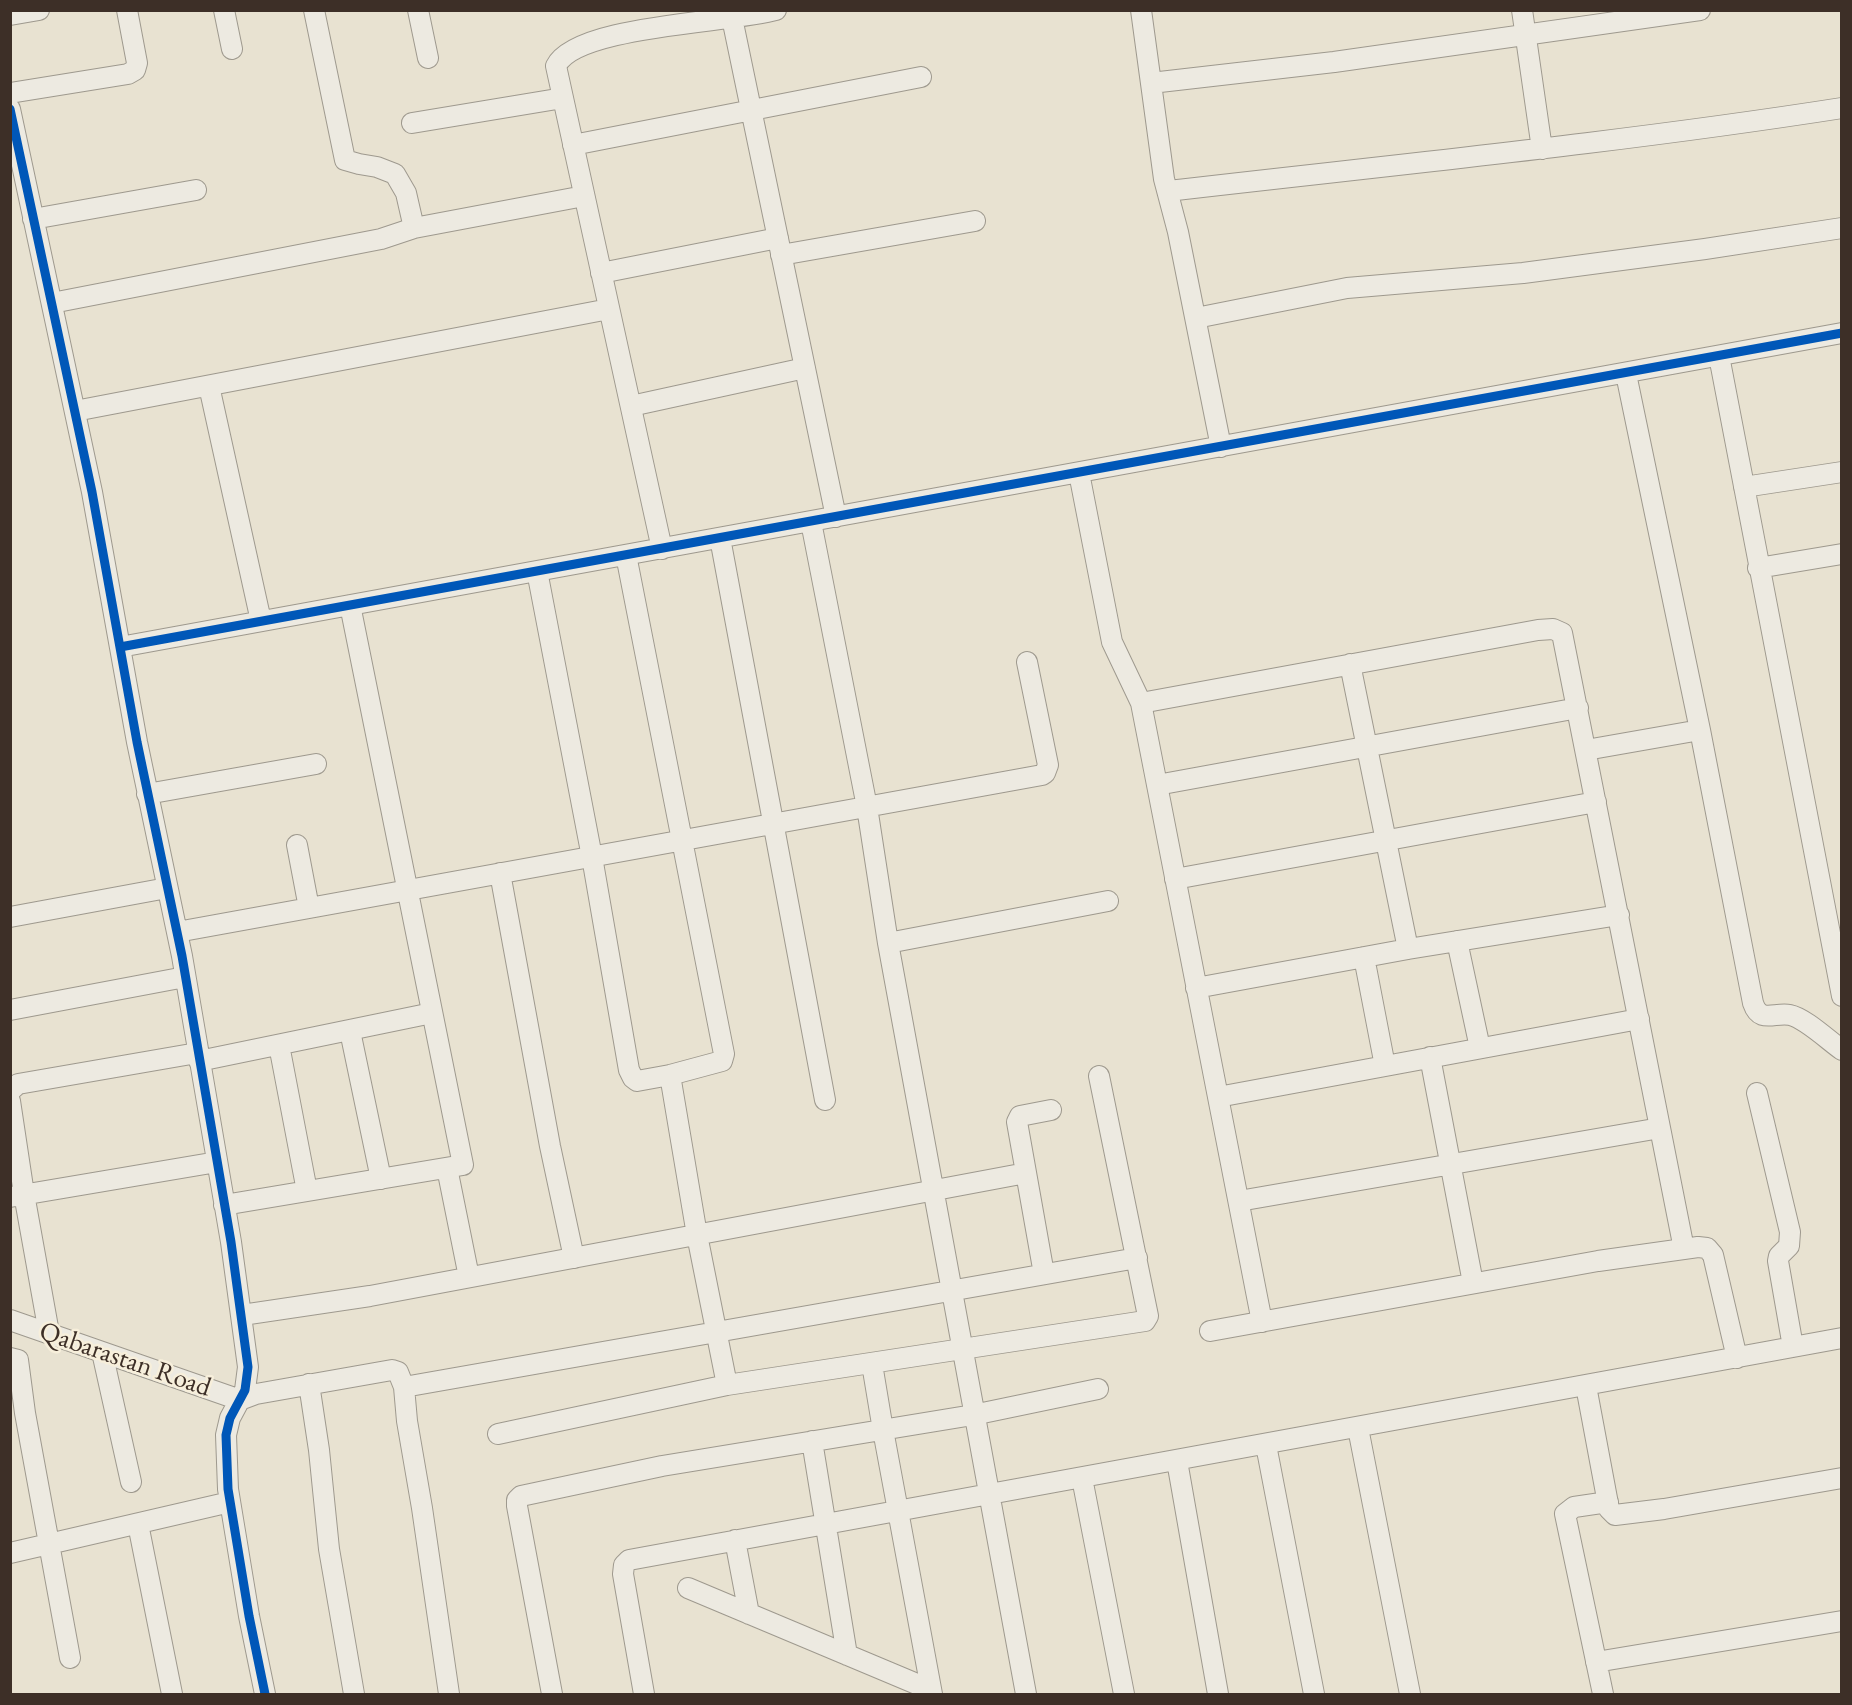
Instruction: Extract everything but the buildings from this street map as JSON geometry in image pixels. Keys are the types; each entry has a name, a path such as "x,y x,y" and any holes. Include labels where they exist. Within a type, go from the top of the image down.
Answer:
{"street":[{"path":"10,15 39,10"},
{"path":"10,93 128,74 135,70 137,63 127,10"},
{"path":"224,10 232,49"},
{"path":"314,10 345,160 377,166 395,174 406,194 414,228"},
{"path":"418,10 428,58"},
{"path":"662,549 556,66 566,53 581,45 687,17 732,18 776,10"},
{"path":"1141,10 1161,156 1221,447"},
{"path":"1522,10 1542,149"},
{"path":"1151,82 1334,62 1700,10"},
{"path":"732,18 836,517"},
{"path":"573,145 921,77"},
{"path":"412,123 563,98"},
{"path":"1168,191 1542,149 1746,123 1842,108"},
{"path":"10,109 92,492 147,794 177,932 242,1315 248,1367 245,1389 230,1418 226,1435 228,1489 249,1616 266,1695"},
{"path":"33,219 196,190"},
{"path":"52,303 381,239 414,228 584,196"},
{"path":"601,273 779,246 975,221"},
{"path":"1196,318 1347,288 1523,273 1842,228"},
{"path":"75,411 609,309"},
{"path":"120,647 1842,333"},
{"path":"1719,356 1842,996"},
{"path":"631,406 805,369"},
{"path":"1626,374 1756,1011 1761,1015 1791,1015 1842,1050"},
{"path":"209,386 261,621"},
{"path":"1744,487 1842,472"},
{"path":"1078,473 1112,642 1142,703 1174,879 1262,1322"},
{"path":"811,522 867,807 888,943 1026,1695"},
{"path":"720,538 825,1100"},
{"path":"1758,568 1842,554"},
{"path":"537,571 592,856 629,1070 637,1081 722,1061 724,1054 626,555"},
{"path":"224,1205 462,1165 350,605"},
{"path":"1142,703 1538,630 1553,628 1562,633 1684,1249"},
{"path":"177,932 1045,773 1048,765 1028,662"},
{"path":"1350,664 1408,949"},
{"path":"1157,785 1578,708"},
{"path":"1586,750 1700,730"},
{"path":"147,794 316,764"},
{"path":"1174,879 1596,802"},
{"path":"297,846 309,908"},
{"path":"500,873 550,1146 574,1258"},
{"path":"10,917 167,888"},
{"path":"888,943 1108,901"},
{"path":"1196,988 1408,949 1618,915"},
{"path":"1457,941 1480,1048"},
{"path":"1364,957 1385,1066"},
{"path":"10,1010 185,977"},
{"path":"10,1091 18,1083 279,1045 432,1013"},
{"path":"1218,1097 1639,1018"},
{"path":"350,1031 381,1179"},
{"path":"279,1045 307,1191"},
{"path":"1430,1057 1473,1283"},
{"path":"670,1075 697,1235 728,1385"},
{"path":"498,1434 728,1385 962,1351 1145,1321 1148,1316 1099,1076"},
{"path":"1757,1093 1790,1232 1789,1246 1779,1256 1778,1262 1793,1347"},
{"path":"10,1101 17,1195 49,1333"},
{"path":"1044,1274 1018,1119 1024,1115 1051,1110"},
{"path":"1239,1201 1660,1128"},
{"path":"17,1195 217,1162"},
{"path":"447,1168 469,1277"},
{"path":"242,1315 370,1296 1026,1173"},
{"path":"1210,1331 1598,1261 1707,1248 1713,1255 1737,1358"},
{"path":"404,1387 1137,1258"},
{"name":"Qabarastan Road","path":"10,1320 240,1400"},
{"path":"644,1695 623,1575 624,1565 629,1560 638,1557 1266,1445 1842,1338"},
{"path":"102,1352 131,1482"},
{"path":"10,1358 16,1358 19,1363 25,1413 70,1658"},
{"path":"872,1364 897,1511 932,1692"},
{"path":"240,1400 256,1394 309,1384 392,1370 398,1372 404,1387 406,1421 422,1508 449,1695"},
{"path":"309,1384 319,1450 329,1549 354,1695"},
{"path":"1586,1386 1608,1502 1611,1512 1615,1515 1842,1478"},
{"path":"552,1695 517,1506 518,1498 530,1492 662,1466 973,1415 1098,1389"},
{"path":"1358,1428 1410,1695"},
{"path":"812,1441 848,1655"},
{"path":"1266,1445 1314,1695"},
{"path":"1177,1461 1218,1695"},
{"path":"1082,1478 1124,1695"},
{"path":"10,1553 230,1502"},
{"path":"1603,1695 1565,1514 1574,1507 1608,1502"},
{"path":"138,1524 172,1695"},
{"path":"735,1540 749,1614"},
{"path":"688,1588 932,1692"},
{"path":"1596,1662 1842,1621"}],"cycle path":[{"path":"10,109 92,492 137,742 182,956 231,1242 248,1367 245,1390 230,1418 226,1435 228,1489 249,1616 265,1694"},
{"path":"120,647 1842,333"}]}
